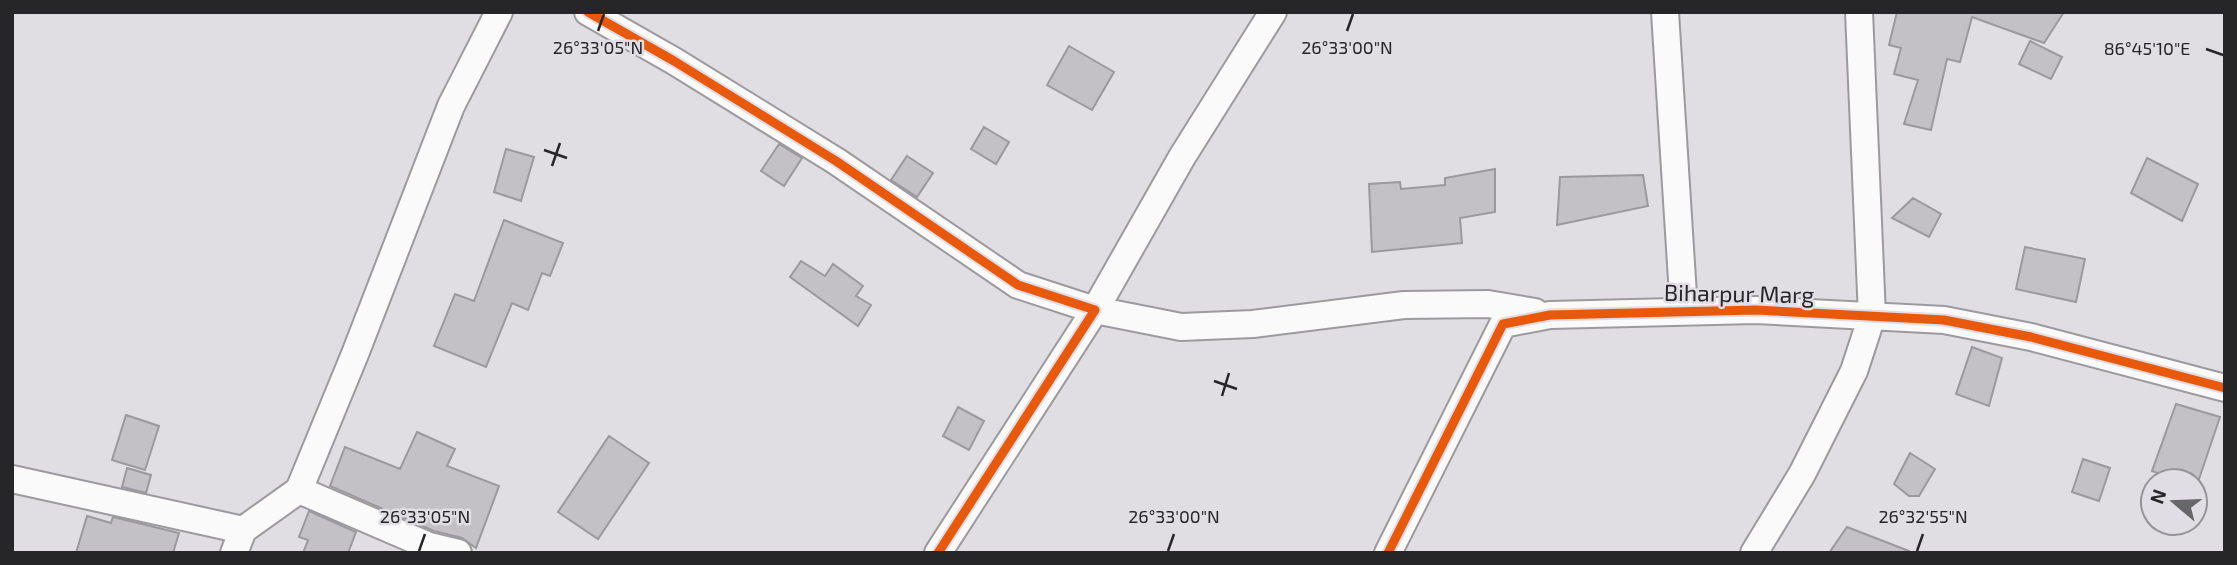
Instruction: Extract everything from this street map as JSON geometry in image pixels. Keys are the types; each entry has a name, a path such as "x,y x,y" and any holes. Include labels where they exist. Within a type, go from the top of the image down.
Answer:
{"street":[{"path":"12,479 238,541 299,490 451,106 499,12"},
{"path":"588,12 674,61 836,161 1018,285 1095,310 1181,327 1253,324 1404,305 1488,304 1550,314"},
{"path":"938,553 1095,310 1182,157 1273,12"},
{"path":"1665,12 1684,311"},
{"path":"1754,553 1802,474 1853,372 1872,316 1859,12"},
{"name":"Biharpur Marg","path":"1388,553 1503,324 1550,314 1756,310 1944,320 2031,337 2225,388"},
{"path":"299,490 429,545 458,553"}],"building":[{"path":"1897,12 2064,12 2044,43 1972,17 1960,62 1947,59 1931,130 1904,124 1918,80 1894,74 1901,48 1889,45"},
{"path":"2030,41 2062,57 2051,79 2019,64"},
{"path":"1069,46 1114,72 1092,110 1047,85"},
{"path":"984,127 1009,142 996,164 971,149"},
{"path":"779,144 802,158 784,186 761,171"},
{"path":"506,149 534,157 521,201 494,192"},
{"path":"907,156 933,173 917,197 891,180"},
{"path":"2147,158 2198,184 2182,221 2131,193"},
{"path":"1495,169 1495,212 1460,218 1462,243 1372,252 1369,184 1400,182 1401,189 1445,185 1445,178"},
{"path":"1643,175 1648,206 1557,225 1560,177"},
{"path":"1913,198 1941,214 1929,237 1892,218"},
{"path":"504,220 563,243 550,276 542,273 528,310 512,303 486,367 434,346 455,294 474,301"},
{"path":"2025,247 2085,259 2076,302 2016,289"},
{"path":"801,261 825,276 833,264 863,286 856,296 871,305 858,326 790,277"},
{"path":"1972,347 2002,358 1989,406 1956,394"},
{"path":"2176,404 2220,417 2203,467 2153,467"},
{"path":"958,407 984,421 969,450 943,436"},
{"path":"126,415 159,426 145,470 112,460"},
{"path":"417,432 455,449 447,466 499,486 476,548 462,538 434,531 330,486 345,447 400,469"},
{"path":"609,436 649,463 598,539 558,512"},
{"path":"1910,453 1935,469 1919,496 1909,496 1894,484"},
{"path":"2083,459 2110,468 2099,501 2072,492"},
{"path":"127,468 151,475 146,493 122,487"},
{"path":"309,511 356,532 348,553 303,553 308,540 299,537"},
{"path":"87,516 111,523 113,517 179,533 173,553 76,553"},
{"path":"1847,527 1909,551 1909,553 1829,553"}],"cycle path":[{"path":"588,12 674,61 836,161 1018,285 1095,310 938,553"},
{"path":"1388,553 1503,324 1550,315 1756,310 1944,320 2031,337 2225,388"}]}
